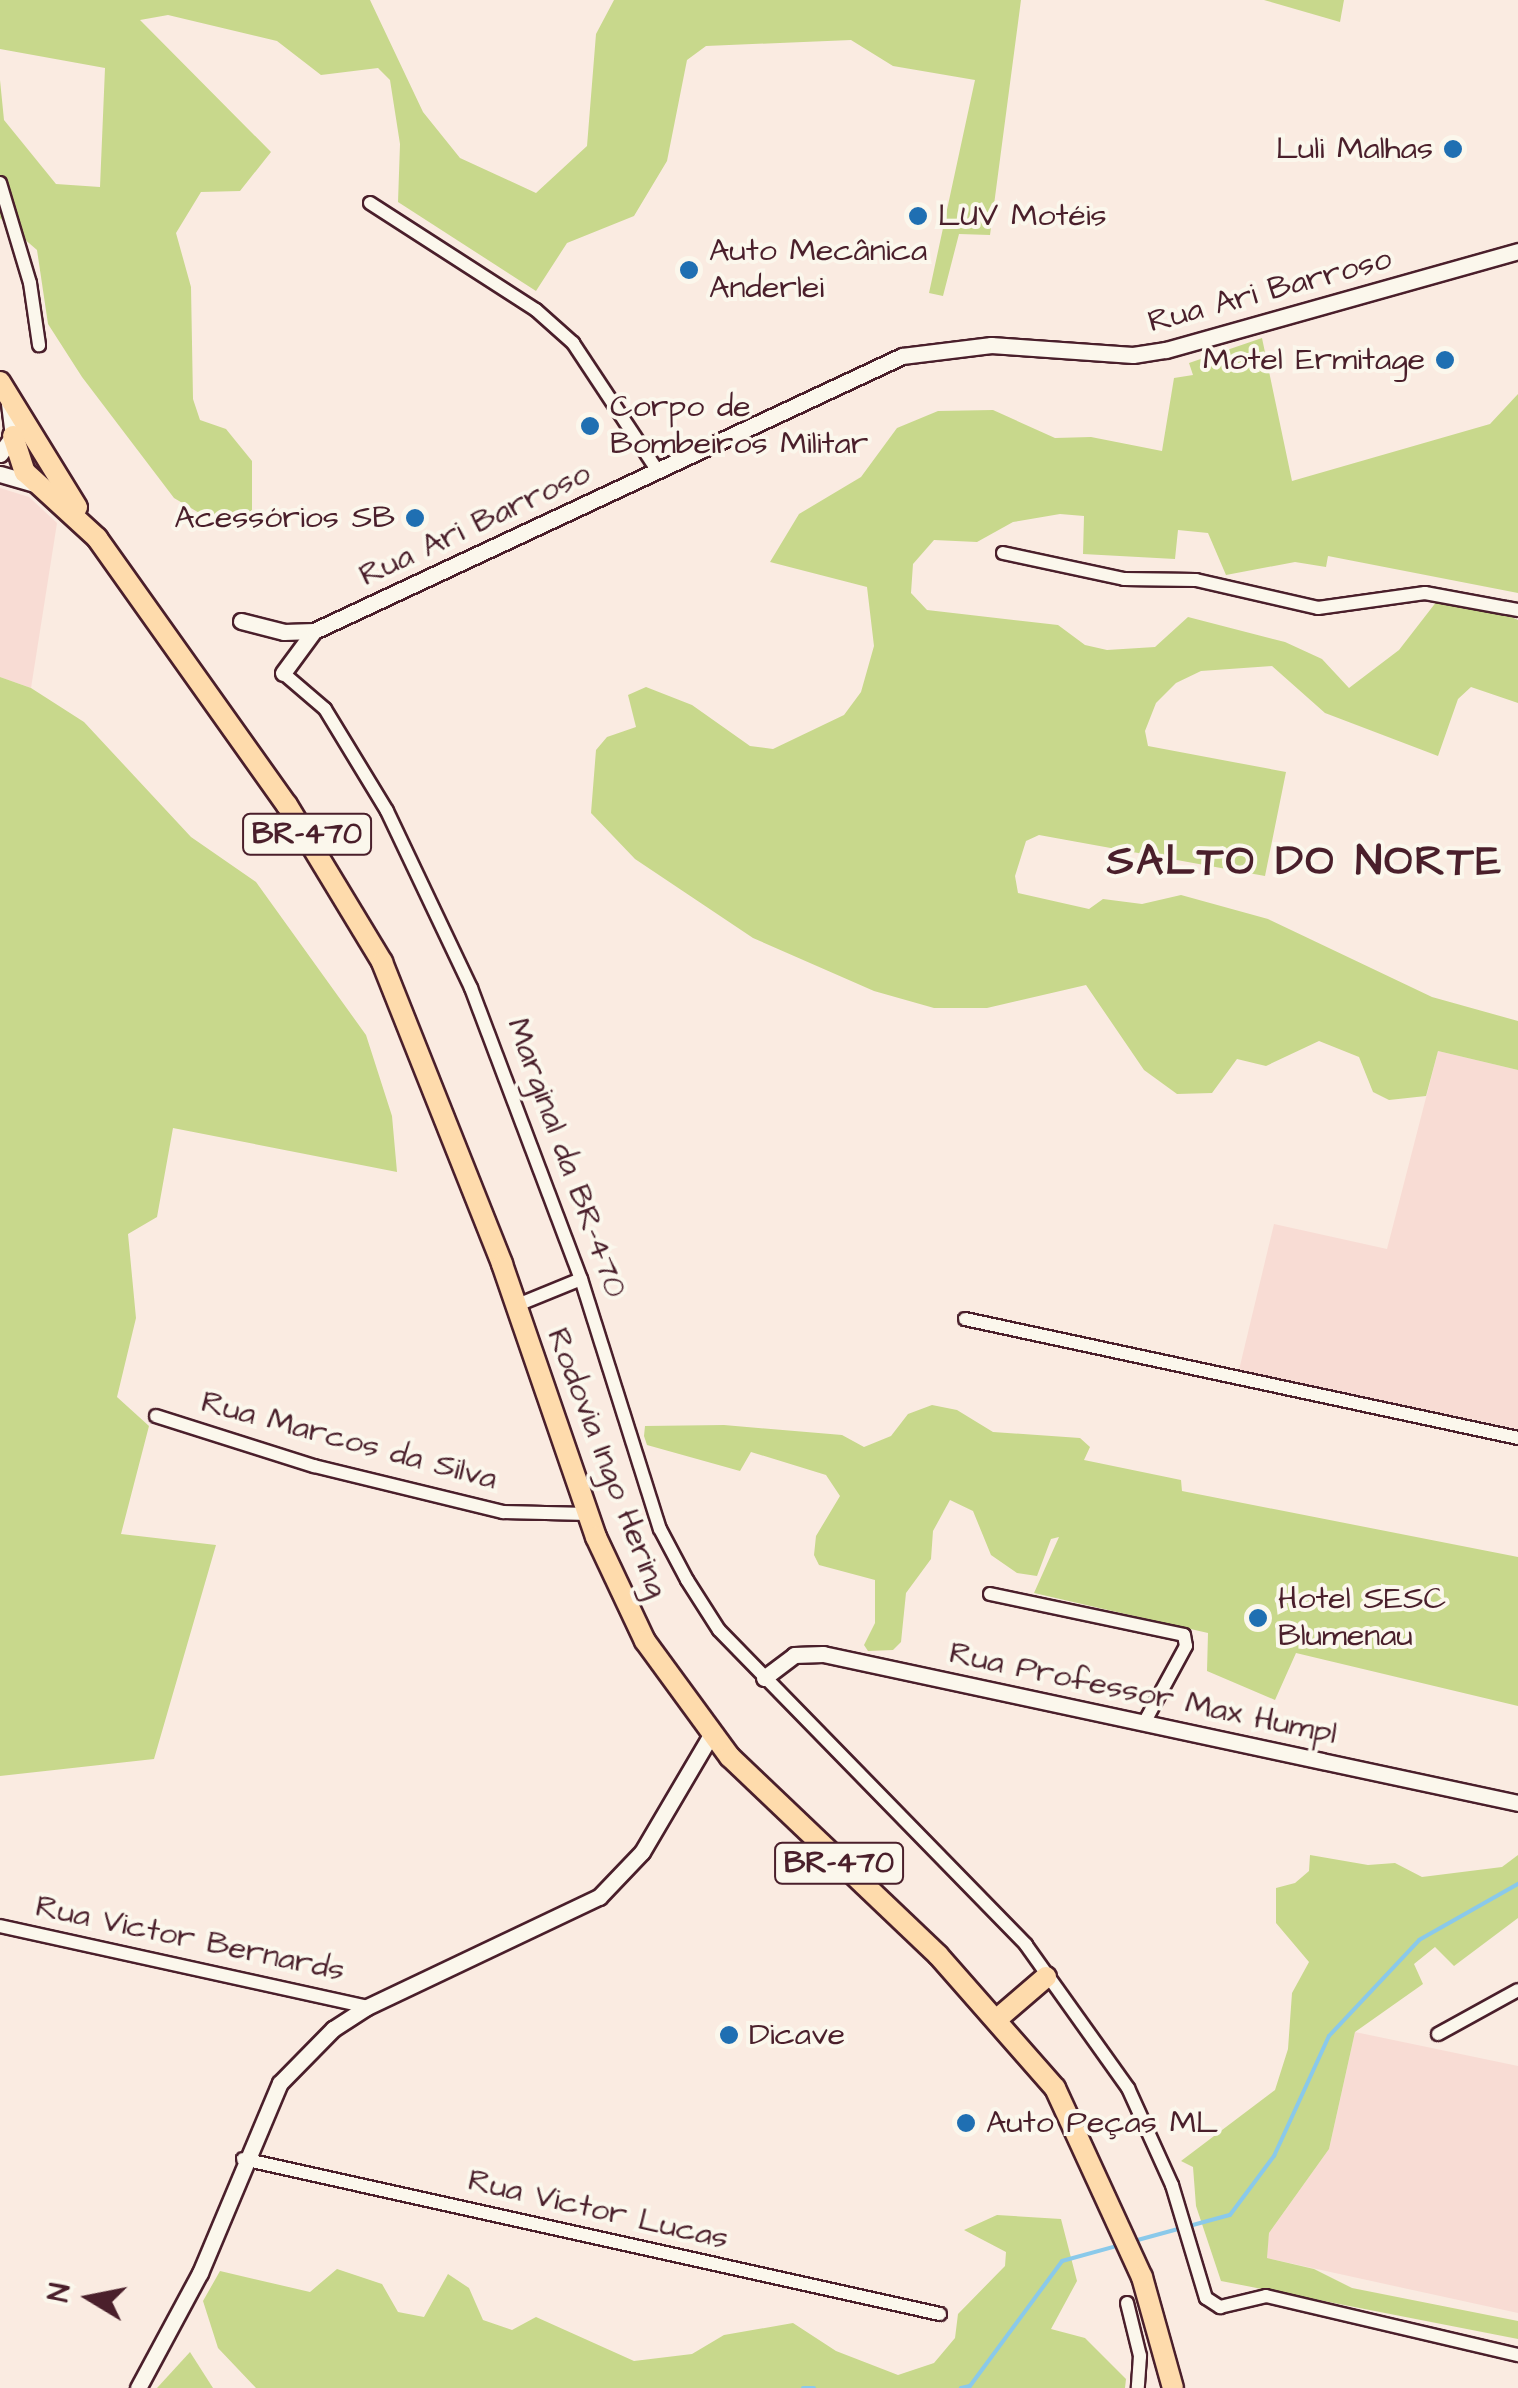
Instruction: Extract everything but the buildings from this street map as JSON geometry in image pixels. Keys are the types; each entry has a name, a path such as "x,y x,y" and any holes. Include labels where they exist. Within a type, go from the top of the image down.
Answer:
{"highway":[{"path":"4,388 96,538"},
{"path":"13,436 37,484 96,538"},
{"name":"Rodovia Ingo Hering","path":"96,538 320,854 382,962 515,1306 588,1514 645,1641 711,1735 938,1955 1055,2088 1109,2198 1142,2278 1172,2388"},
{"path":"996,2020 1046,1977"}],"street":[{"path":"0,183 30,283 39,345"},
{"path":"370,203 536,310 573,343 657,470"},
{"name":"Rua Ari Barroso","path":"241,621 284,632 314,630 902,356 991,345 1133,355 1166,350 1518,252"},
{"path":"0,454 13,436 4,388"},
{"path":"0,474 37,484"},
{"path":"1004,552 1124,579 1196,580 1318,608 1425,593 1518,610"},
{"name":"Rua Ari Barroso","path":"283,673 314,630"},
{"name":"Marginal da BR-470","path":"283,673 325,709 387,811 471,988 581,1279 660,1529 719,1630 968,1880 1128,2088 1172,2185 1206,2298 1220,2307 1266,2296 1518,2355"},
{"path":"515,1306 581,1279"},
{"path":"965,1319 1518,1438"},
{"name":"Rua Marcos da Silva","path":"156,1416 314,1466 502,1512 588,1514"},
{"path":"990,1594 1184,1635 1186,1646 1144,1723"},
{"name":"Rua Professor Max Humpl","path":"764,1678 794,1655 823,1654 1518,1803"},
{"path":"138,2388 200,2273 243,2159 280,2084 332,2030 367,2007 599,1897 642,1852 711,1735"},
{"name":"Rua Victor Bernards","path":"0,1926 367,2007"},
{"path":"1438,2034 1515,1996"},
{"name":"Rua Victor Lucas","path":"243,2159 940,2314"},
{"path":"1127,2303 1140,2356 1138,2388"}],"shaded area":[{"path":"0,488 29,497 57,523 31,688 0,677"},
{"path":"1438,1051 1518,1070 1518,1429 1239,1370 1274,1224 1387,1249"},
{"path":"1355,2032 1518,2066 1518,2313 1266,2258 1269,2233 1329,2149"}],"green space":[{"path":"0,0 370,0 423,112 460,158 536,193 587,146 596,34 614,0 1021,0 990,235 959,234 943,296 929,293 975,80 893,66 851,40 706,46 687,60 667,161 634,216 567,243 536,291 398,202 400,144 390,80 378,68 321,75 277,41 168,15 140,20 271,152 240,191 201,192 176,233 191,287 193,399 200,420 226,429 252,461 252,510 228,530 174,498 82,377 48,324 37,250 0,218 0,80 4,120 56,184 100,187 105,68 0,49"},
{"path":"1264,0 1344,0 1340,22"},
{"path":"1262,338 1292,481 1490,424 1518,394 1518,593 1328,556 1326,567 1295,562 1226,575 1208,533 1178,530 1175,559 1083,554 1084,516 1060,514 1013,522 977,542 934,540 913,564 911,593 927,610 1058,625 1085,645 1107,650 1155,647 1188,617 1285,642 1322,659 1349,688 1399,650 1437,601 1491,608 1518,620 1518,703 1471,687 1458,699 1438,756 1325,713 1272,666 1201,671 1176,683 1156,703 1145,731 1148,746 1286,772 1265,876 1039,835 1026,841 1015,876 1018,893 1089,909 1103,899 1142,904 1181,895 1268,919 1432,997 1518,1021 1518,1070 1438,1051 1426,1096 1389,1100 1373,1092 1359,1057 1319,1041 1266,1066 1237,1059 1212,1093 1177,1094 1144,1070 1086,985 987,1008 934,1008 874,991 753,938 635,859 591,813 596,750 607,737 636,727 628,695 646,687 692,705 750,746 773,749 844,715 861,692 874,646 867,587 770,562 799,514 861,477 897,428 938,411 993,410 1055,438 1091,437 1162,451 1174,378 1193,375 1189,363"},
{"path":"0,677 31,688 84,722 191,837 256,882 366,1035 392,1116 397,1172 173,1128 157,1217 128,1234 136,1318 117,1397 149,1426 121,1534 216,1545 154,1759 0,1776"},
{"path":"932,1405 957,1410 993,1432 1080,1438 1090,1447 1084,1460 1181,1480 1182,1491 1518,1557 1518,1706 1296,1653 1275,1700 1207,1671 1208,1633 1034,1593 1059,1537 1051,1539 1037,1576 1017,1573 991,1555 973,1511 950,1500 933,1531 931,1559 906,1593 901,1642 893,1650 868,1651 864,1645 875,1623 875,1580 819,1565 814,1555 816,1536 840,1496 826,1475 751,1452 740,1471 647,1445 644,1436 645,1426 724,1425 842,1435 864,1447 891,1436 908,1414"},
{"path":"1310,1855 1368,1865 1395,1863 1422,1877 1502,1867 1518,1855 1518,1918 1454,1966 1435,1947 1414,1964 1423,1984 1355,2032 1329,2149 1269,2233 1267,2258 1314,2269 1352,2288 1518,2321 1518,2339 1221,2281 1196,2206 1193,2167 1181,2161 1275,2090 1288,2049 1292,1993 1309,1962 1276,1923 1276,1888 1295,1883 1309,1871"},
{"path":"997,2215 1061,2219 1077,2281 1051,2329 1085,2338 1126,2379 1125,2388 256,2388 218,2348 203,2301 220,2271 310,2292 337,2269 382,2284 398,2312 424,2317 448,2274 469,2288 483,2320 512,2330 536,2317 634,2361 692,2354 724,2335 793,2323 836,2351 898,2375 934,2363 955,2338 958,2314 1005,2266 1006,2252 964,2230"},
{"path":"190,2352 213,2388 157,2388"}],"waterway":[{"path":"1134,2241 1230,2215 1274,2156 1329,2036 1419,1940 1518,1884"},
{"path":"961,2388 970,2386 1062,2261 1120,2245"},
{"path":"803,2388 814,2388"}],"place":[{"name":"Luli Malhas","path":"1453,149"},
{"name":"LUV Motéis","path":"918,216"},
{"name":"Auto Mecânica Anderlei","path":"689,270"},
{"name":"Motel Ermitage","path":"1445,360"},
{"name":"Corpo de Bombeiros Militar","path":"590,426"},
{"name":"Acessórios SB","path":"415,518"},
{"name":"Hotel SESC Blumenau","path":"1258,1618"},
{"name":"Dicave","path":"729,2035"},
{"name":"Auto Peças ML","path":"966,2123"}],"district":[{"name":"SALTO DO NORTE","path":"1305,862"}]}
